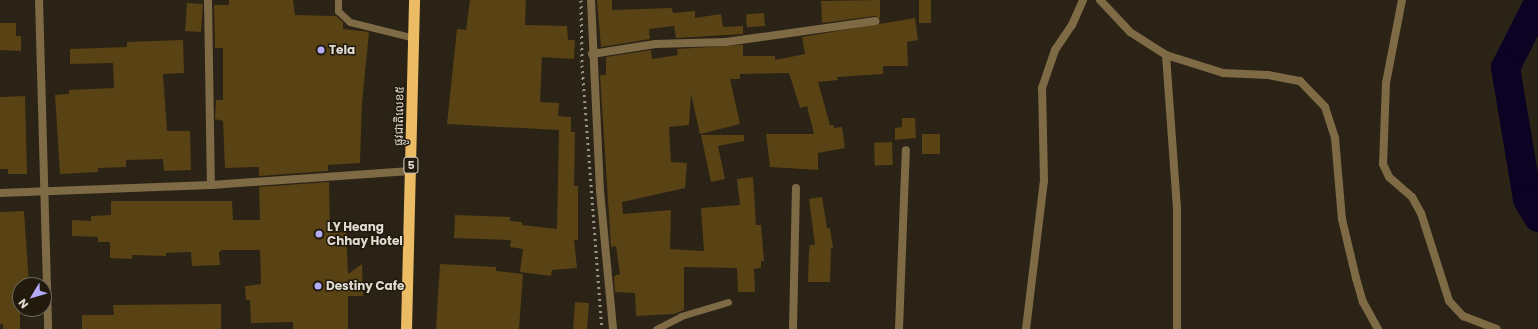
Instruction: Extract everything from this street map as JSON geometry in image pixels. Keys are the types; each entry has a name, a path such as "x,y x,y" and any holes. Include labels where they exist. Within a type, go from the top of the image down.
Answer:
{"highway":[{"name":"ផ្លូវជាតិលេខ៥","path":"406,329 414,0"}],"street":[{"path":"39,0 48,329"},
{"path":"208,0 211,184"},
{"path":"591,0 592,54 600,191 613,329"},
{"path":"1026,329 1044,181 1042,88 1055,50 1072,24 1083,0"},
{"path":"1100,0 1130,32 1166,55 1223,73 1268,74 1300,81 1325,107 1335,138 1342,219 1356,278 1364,302 1378,329"},
{"path":"1402,0 1386,83 1384,164 1389,177 1412,197 1422,213 1449,301 1463,316 1497,329"},
{"path":"592,54 654,44 726,42 876,21"},
{"path":"1166,55 1177,208 1177,329"},
{"path":"899,329 906,150"},
{"path":"0,193 211,184 411,171"},
{"path":"792,329 796,188"}],"lane":[{"path":"338,0 338,11 350,22 414,38"},
{"path":"656,329 682,316 728,302"}],"building":[{"path":"229,0 293,0 295,15 336,16 343,22 343,29 369,32 362,103 360,163 328,165 328,171 259,176 259,167 225,168 223,121 215,119 216,100 223,100 223,48 215,48 214,5 229,5"},
{"path":"470,0 526,0 525,25 567,26 568,40 575,40 574,59 542,57 540,102 559,103 558,116 571,117 571,132 575,132 574,186 578,186 578,240 574,240 577,268 552,270 551,276 520,272 523,249 510,247 511,240 454,238 455,215 510,217 510,221 522,222 522,225 557,229 559,130 447,124 457,29 466,30"},
{"path":"597,0 612,0 612,10 672,8 673,13 695,11 695,18 721,14 723,27 743,26 743,34 676,38 674,26 649,29 650,39 601,47"},
{"path":"880,0 880,18 875,16 822,23 821,1"},
{"path":"919,0 931,0 931,23 919,23"},
{"path":"187,3 203,4 201,32 185,31"},
{"path":"764,13 765,26 747,27 746,14"},
{"path":"915,18 918,40 907,42 908,66 883,66 883,74 837,77 838,80 818,82 830,125 833,125 834,128 842,127 845,148 818,153 818,170 770,167 766,134 814,134 807,106 800,108 789,73 740,74 740,79 730,79 740,124 700,134 691,94 689,125 669,127 671,162 687,163 685,188 622,202 623,214 671,210 670,249 704,251 701,208 740,205 737,179 753,177 756,225 761,225 764,261 761,261 761,268 754,269 755,292 738,292 737,268 684,267 684,310 674,314 636,316 635,293 615,292 614,276 620,274 616,246 611,247 600,75 606,75 606,57 651,50 652,59 678,55 677,49 743,45 743,56 775,56 775,60 805,54 802,37"},
{"path":"0,23 16,23 16,36 21,36 21,51 0,50"},
{"path":"183,40 184,73 163,74 167,131 190,131 191,170 164,171 163,159 126,160 126,167 98,168 98,172 60,174 55,95 69,94 69,90 114,88 113,63 70,64 70,49 127,47 127,42"},
{"path":"25,96 27,174 8,174 8,169 0,169 0,97"},
{"path":"902,118 915,118 916,138 895,140 895,128 902,127"},
{"path":"922,134 940,134 940,154 922,154"},
{"path":"701,135 744,135 744,141 718,146 725,179 711,182"},
{"path":"892,142 893,165 875,166 874,143"},
{"path":"329,182 330,233 346,232 348,274 362,264 363,296 348,296 348,329 293,329 293,322 251,323 250,300 246,300 245,286 261,284 260,250 222,250 219,252 220,265 192,266 191,252 166,253 166,256 132,255 132,259 110,258 110,242 98,242 98,237 72,236 72,220 91,221 91,216 111,215 111,201 232,201 233,220 260,220 259,187"},
{"path":"822,197 827,228 830,228 833,248 831,248 830,282 808,282 810,245 815,245 809,199"},
{"path":"24,211 28,277 12,277 12,317 20,317 20,329 3,329 3,324 0,324 0,212"},
{"path":"440,264 496,267 496,271 523,274 519,329 436,329"},
{"path":"575,302 589,303 587,329 573,329"},
{"path":"221,304 221,329 82,329 82,315 114,315 113,305"}],"waterway":[{"path":"1538,2 1505,67 1527,199 1538,217"}],"railway":[{"path":"581,0 582,65 602,329"}],"place":[{"name":"Tela","path":"321,50"},
{"name":"LY Heang Chhay Hotel","path":"319,234"},
{"name":"Destiny Cafe","path":"318,286"}]}
